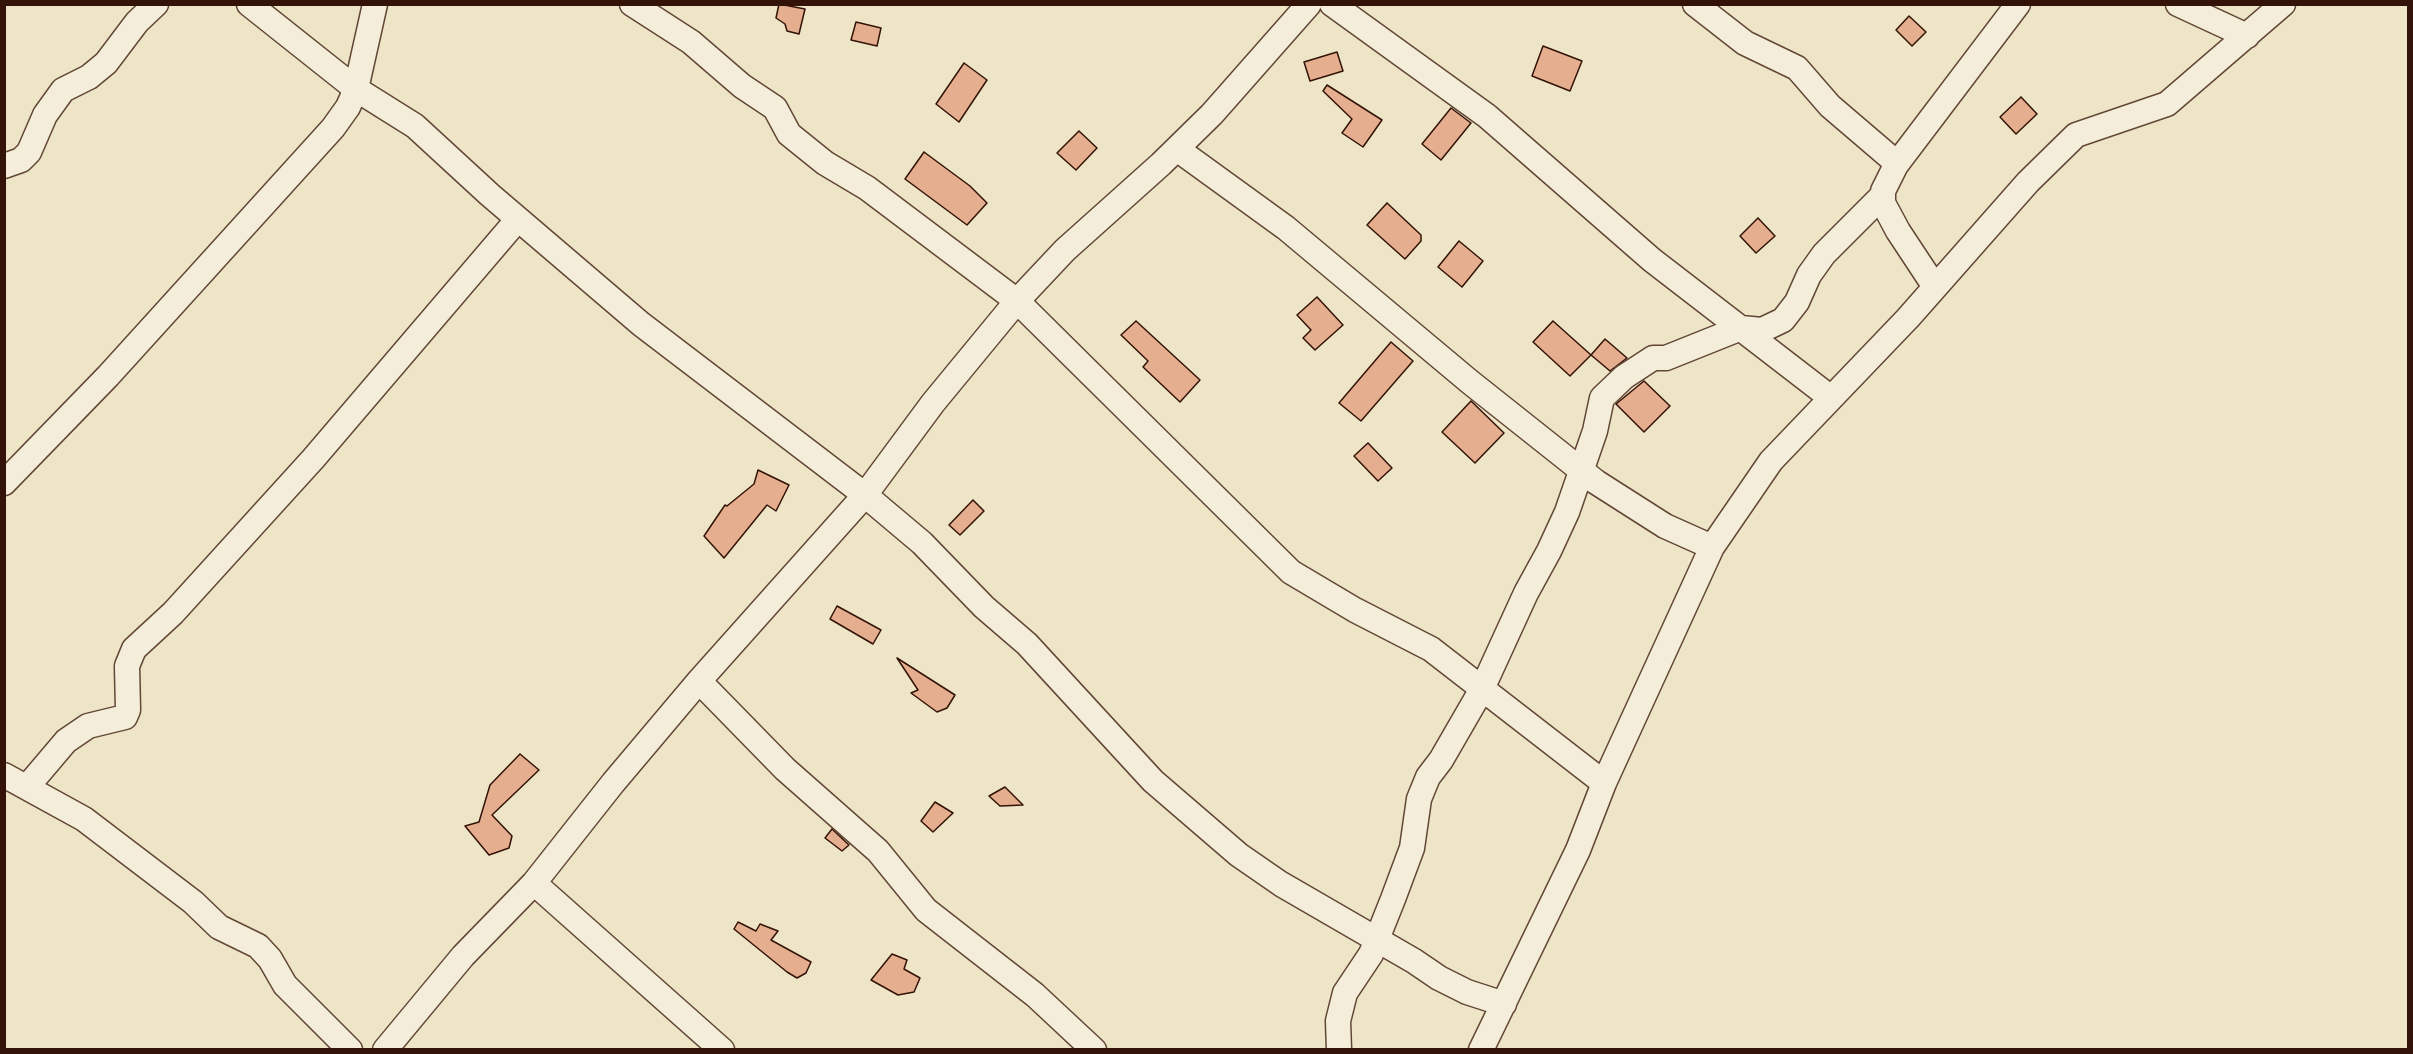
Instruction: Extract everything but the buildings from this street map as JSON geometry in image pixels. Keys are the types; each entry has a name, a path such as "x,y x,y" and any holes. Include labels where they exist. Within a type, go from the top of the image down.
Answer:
{"street":[{"path":"4,166 21,160 29,152 45,115 63,90 89,77 106,63 137,22 156,4"},
{"path":"249,4 356,89 415,126 518,219 641,324 865,495 922,543 984,607 1027,644 1130,757 1177,804 1239,855 1281,884 1452,986 1504,1004"},
{"path":"4,483 108,376 348,107 356,89 375,4"},
{"path":"632,4 691,42 742,86 775,108 789,134 825,163 867,188 1017,301 1291,572 1355,610 1431,649 1604,783"},
{"path":"385,1050 463,956 534,883 613,783 699,681 865,495 933,403 1017,301 1065,250 1177,149 1252,70 1309,4"},
{"path":"1332,4 1487,116 1601,218 1831,398"},
{"path":"1695,4 1745,43 1797,68 1830,106 1896,165"},
{"path":"1339,1050 1338,1021 1345,993 1377,940 1412,848 1419,799 1428,777 1441,760 1482,688 1526,592 1567,512 1595,431 1602,398 1624,377 1653,358 1666,358 1741,328 1762,330 1783,320 1797,302 1809,275 1824,254 1882,196 1896,165 2018,4"},
{"path":"2178,4 2247,36"},
{"path":"1481,1050 1578,850 1604,783 1712,547 1771,461 1935,287 2028,182 2076,135 2167,104 2283,4"},
{"path":"1177,149 1286,228 1580,470 1665,526 1712,547"},
{"path":"1882,196 1883,203 1898,231 1935,287"},
{"path":"27,787 66,741 88,726 113,722 125,717 128,710 127,666 134,649 173,613 314,459 518,219"},
{"path":"699,681 785,769 878,851 926,910 1035,995 1095,1050"},
{"path":"4,775 84,819 119,844 219,927 258,946 270,959 285,985 350,1050"},
{"path":"534,883 722,1050"}]}
